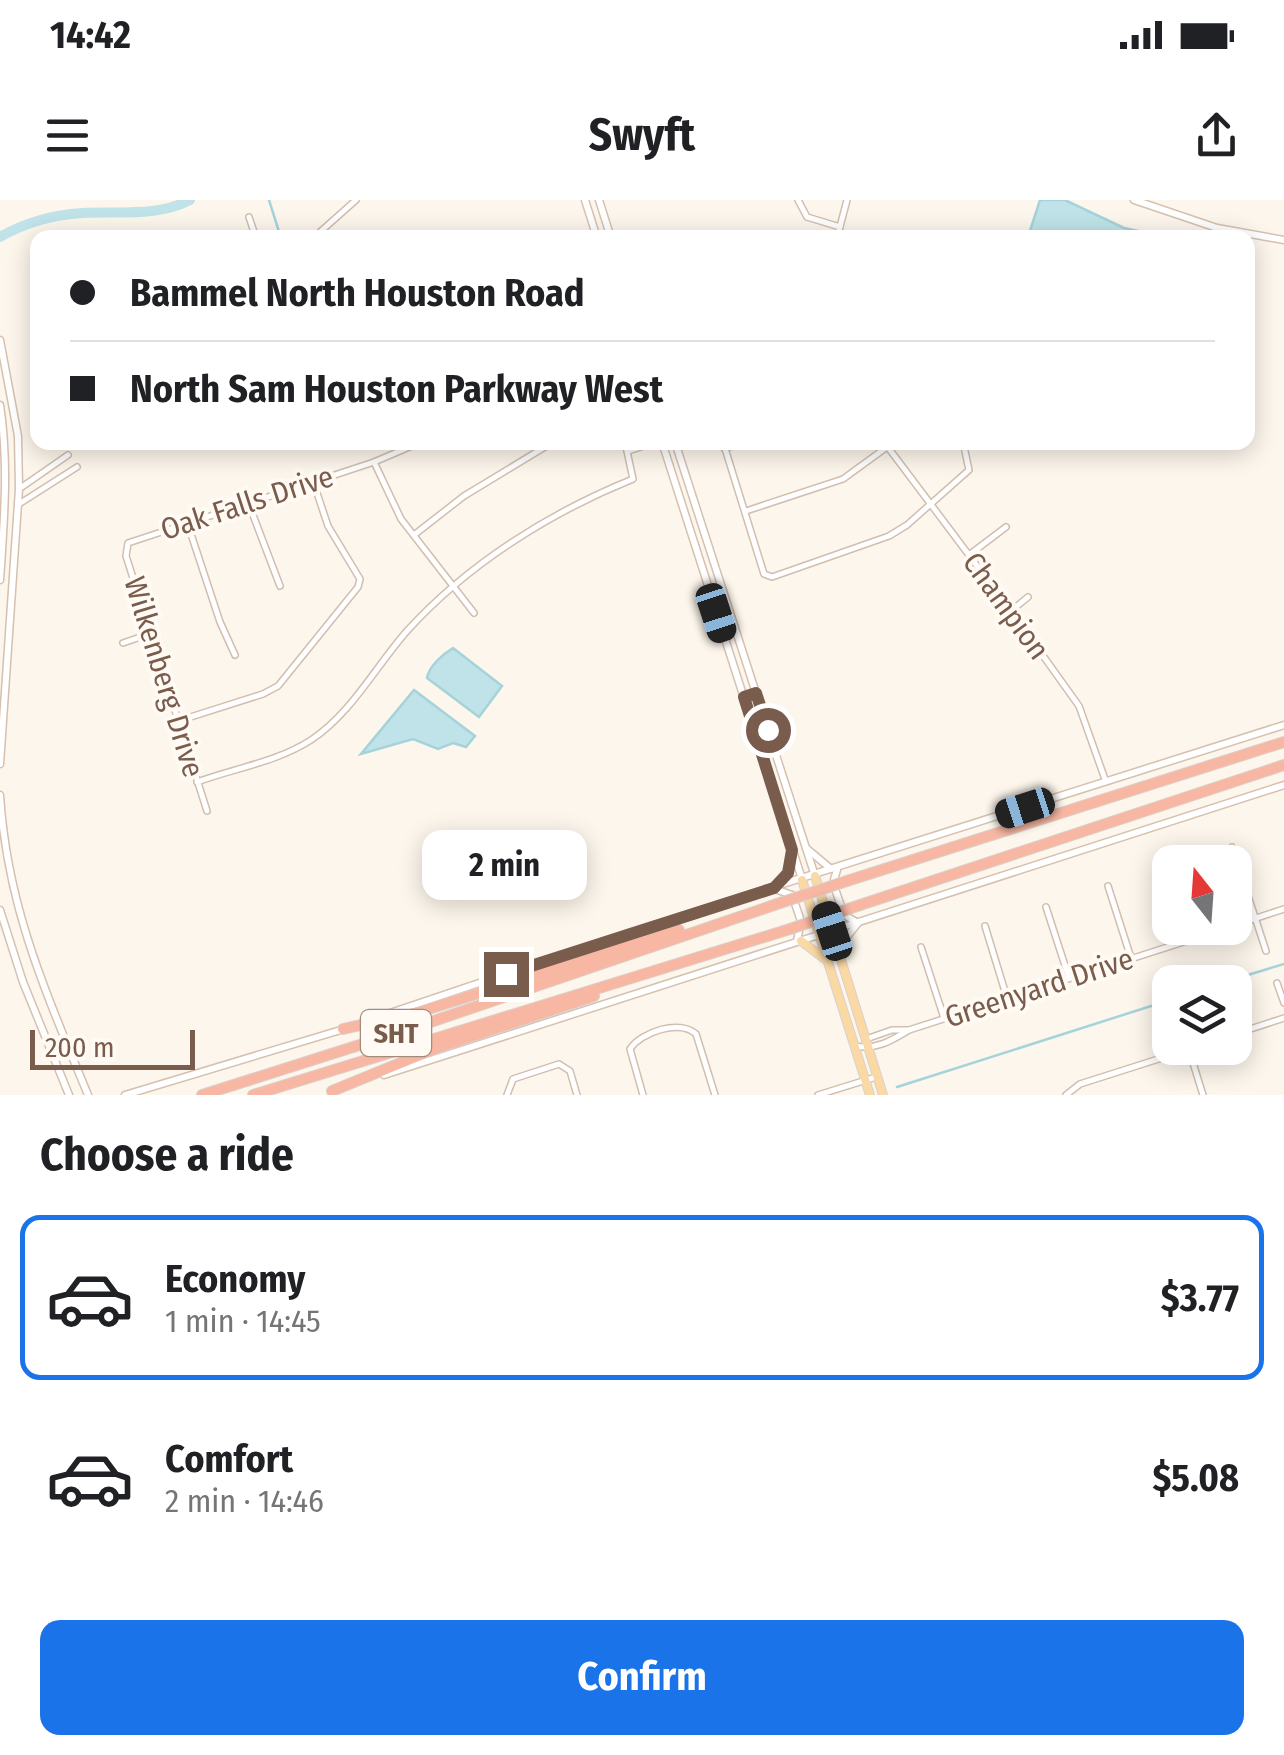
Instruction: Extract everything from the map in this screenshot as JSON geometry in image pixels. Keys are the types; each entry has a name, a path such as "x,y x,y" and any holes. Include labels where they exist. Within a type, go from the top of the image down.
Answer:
{"highway":[{"name":"SHT","path":"202,1095 413,1028 757,910 1284,742"},
{"name":"SHT","path":"253,1095 790,929 1284,765"},
{"path":"343,1029 419,1012 660,934 757,910"},
{"path":"327,1093 438,1048 702,956"}],"main road":[{"path":"586,200 596,230"},
{"path":"599,200 609,230"},
{"path":"1134,200 1228,230"},
{"path":"594,225 606,221"},
{"path":"1255,235 1284,240"},
{"path":"0,340 18,436 19,489 3,666 0,764"},
{"path":"0,405 5,438 0,580"},
{"path":"662,450 870,1095"},
{"path":"678,450 883,1095"},
{"path":"3,497 19,489"},
{"path":"2,513 18,504"},
{"path":"710,593 723,590"},
{"path":"744,697 756,693"},
{"path":"125,1095 343,1029 1284,725"},
{"path":"327,1093 1284,785"},
{"path":"0,796 5,881 87,1092 97,1095"},
{"path":"806,847 836,868"},
{"path":"774,888 788,873 792,850"},
{"path":"836,868 833,882 844,915 858,922"},
{"path":"774,888 792,895 801,921 799,942"},
{"path":"0,910 23,982 69,1095"},
{"path":"840,957 845,939 858,922"},
{"path":"799,942 828,961"},
{"path":"23,982 39,975"}],"street":[{"path":"322,230 356,200"},
{"path":"798,200 807,216 840,226"},
{"path":"839,230 848,200"},
{"path":"249,217 253,230"},
{"name":"Oak Falls Drive","path":"128,542 374,462 397,450"},
{"path":"412,536 464,496 539,450"},
{"path":"196,782 278,756 314,738 452,586 568,509 633,479 628,451 631,450"},
{"path":"725,450 764,574 772,577 889,536 907,525 969,470 965,450"},
{"path":"744,512 843,479 879,450"},
{"name":"Champion","path":"889,450 1080,706 1106,782"},
{"path":"19,489 68,455"},
{"path":"374,462 412,536 474,613"},
{"path":"18,504 76,467"},
{"path":"178,721 273,689 358,587 360,579 328,526 313,481"},
{"path":"248,502 280,586"},
{"path":"187,522 235,655"},
{"path":"969,555 1006,527"},
{"name":"Wilkenberg Drive","path":"128,542 126,556 207,810"},
{"path":"1012,610 1028,597"},
{"path":"123,643 150,634"},
{"path":"1108,886 1131,958"},
{"path":"1046,907 1069,978"},
{"path":"1252,909 1266,950"},
{"path":"1252,919 1284,909"},
{"path":"985,926 1006,998"},
{"name":"Greenyard Drive","path":"867,1043 892,1041 909,1030 1172,945"},
{"path":"921,947 944,1018"},
{"path":"1277,983 1284,1003"},
{"path":"1252,1028 1284,1018"},
{"path":"643,1095 631,1055 633,1043 678,1026 689,1028 700,1043 714,1095"},
{"path":"855,1046 867,1043"},
{"path":"1066,1095 1080,1084 1152,1061"},
{"path":"507,1095 510,1082 559,1064 570,1071 577,1095"},
{"path":"1195,1065 1203,1095"},
{"path":"818,1095 876,1077"}],"water":[{"path":"1040,200 1065,200 1134,230 1030,230"},
{"path":"453,648 502,686 479,717 427,678 433,665"},
{"path":"414,690 475,736 466,747 453,743 438,749 413,739 361,754"}],"waterway":[{"path":"0,237 50,218 151,211 190,200"},
{"path":"269,200 278,230"},
{"path":"1252,974 1284,964"},
{"path":"897,1087 1152,1006"}],"route":[{"path":"506,974 774,888 784,879 792,850 744,697 756,693 768,730"}]}
